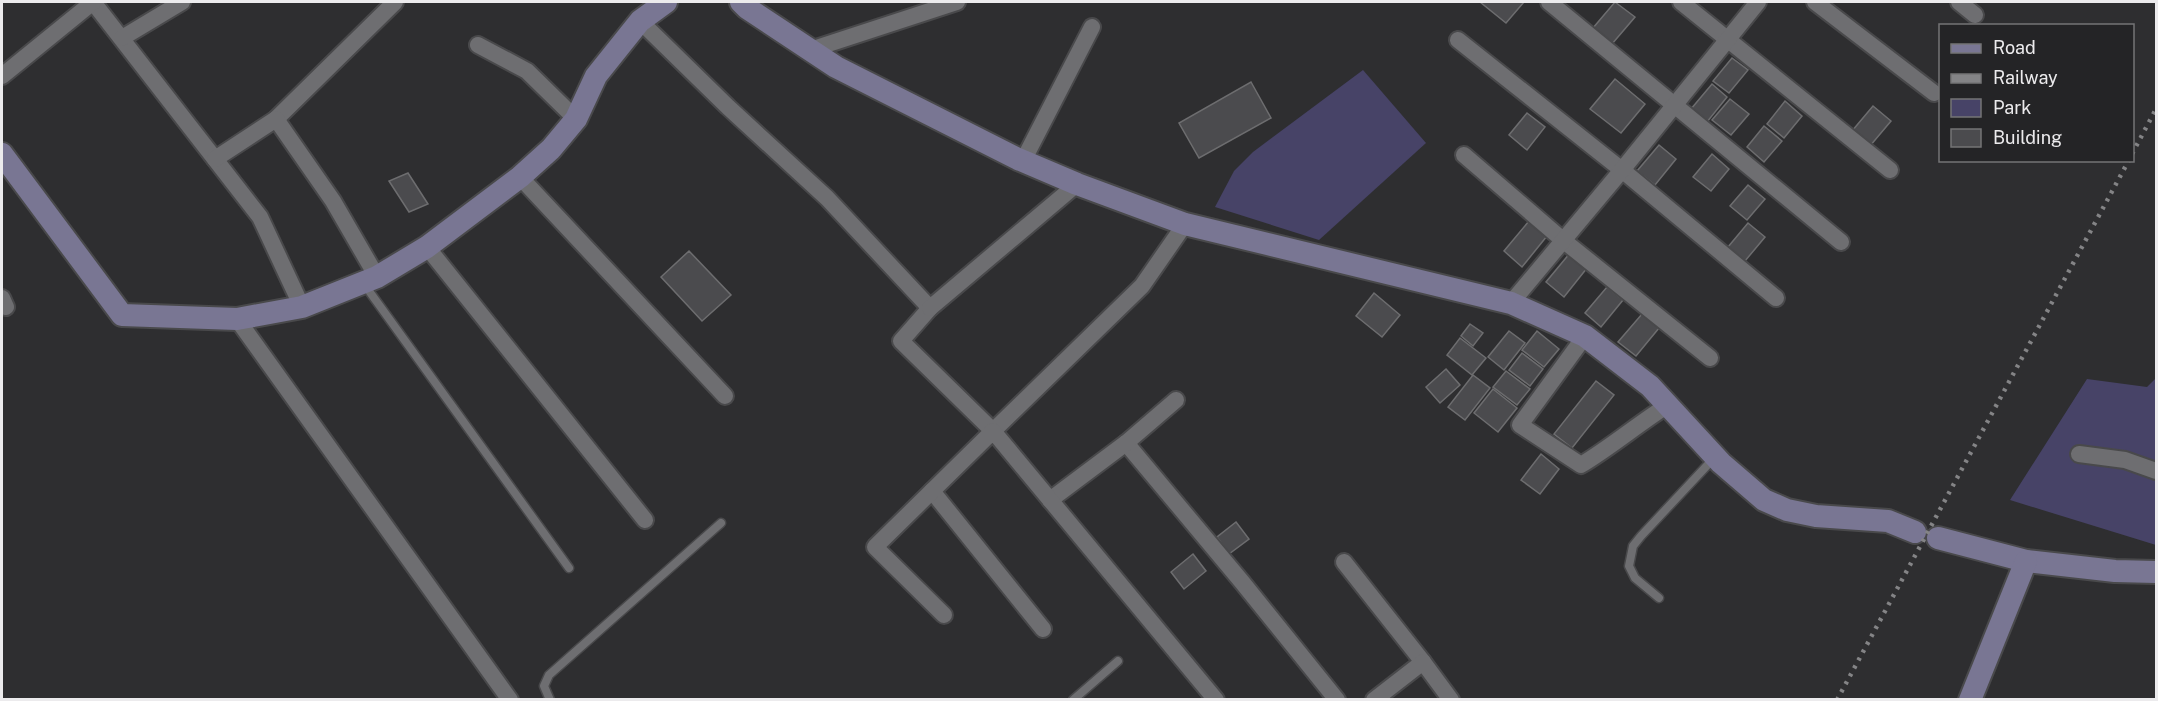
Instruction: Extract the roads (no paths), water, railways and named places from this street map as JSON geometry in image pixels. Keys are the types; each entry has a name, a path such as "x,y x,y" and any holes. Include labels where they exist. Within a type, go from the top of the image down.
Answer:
{"street":[{"path":"2,76 93,2 260,217 302,307"},
{"path":"122,38 182,2"},
{"path":"215,159 276,118 395,2"},
{"path":"4,161 122,315 237,319 302,307 370,280 427,247 520,177 551,149 576,119 596,76 640,21 666,2"},
{"path":"741,2 846,72 1023,161 1077,184 1185,224 1511,303 1585,336 1650,386 1716,457 1764,500 1787,510 1816,516 1888,522 1915,532"},
{"path":"810,50 957,2"},
{"path":"1549,2 1841,242"},
{"path":"1682,2 1890,170"},
{"path":"1511,303 1758,2"},
{"path":"1815,2 1934,93"},
{"path":"1959,2 1976,15"},
{"path":"640,21 728,107 827,198 930,308"},
{"path":"1023,161 1092,27"},
{"path":"1458,40 1622,170 1776,298"},
{"path":"478,45 527,71 576,119"},
{"path":"276,118 333,201 370,280"},
{"path":"1464,155 1563,241 1710,358"},
{"path":"520,177 725,396"},
{"path":"1077,184 930,308 901,341 993,431 1216,699"},
{"path":"944,615 875,547 1142,286 1185,224"},
{"path":"427,247 645,520"},
{"path":"237,319 510,699"},
{"path":"1585,336 1520,425 1581,465 1668,405"},
{"path":"1050,500 1126,443 1176,399"},
{"path":"1126,443 1337,699"},
{"path":"2079,454 2125,460 2157,471"},
{"path":"932,490 1043,629"},
{"path":"1938,538 2026,561 2115,571 2157,572"},
{"path":"1970,699 2026,561"},
{"path":"1344,562 1451,699"},
{"path":"1374,699 1423,663"}],"lane":[{"path":"370,280 569,568"},
{"path":"1659,598 1635,578 1629,566 1633,546 1716,457"},
{"path":"550,699 544,686 549,675 721,523"},
{"path":"1073,699 1118,661"}],"railway":[{"path":"2134,150 2156,109"},
{"path":"1837,700 2128,162"}]}
